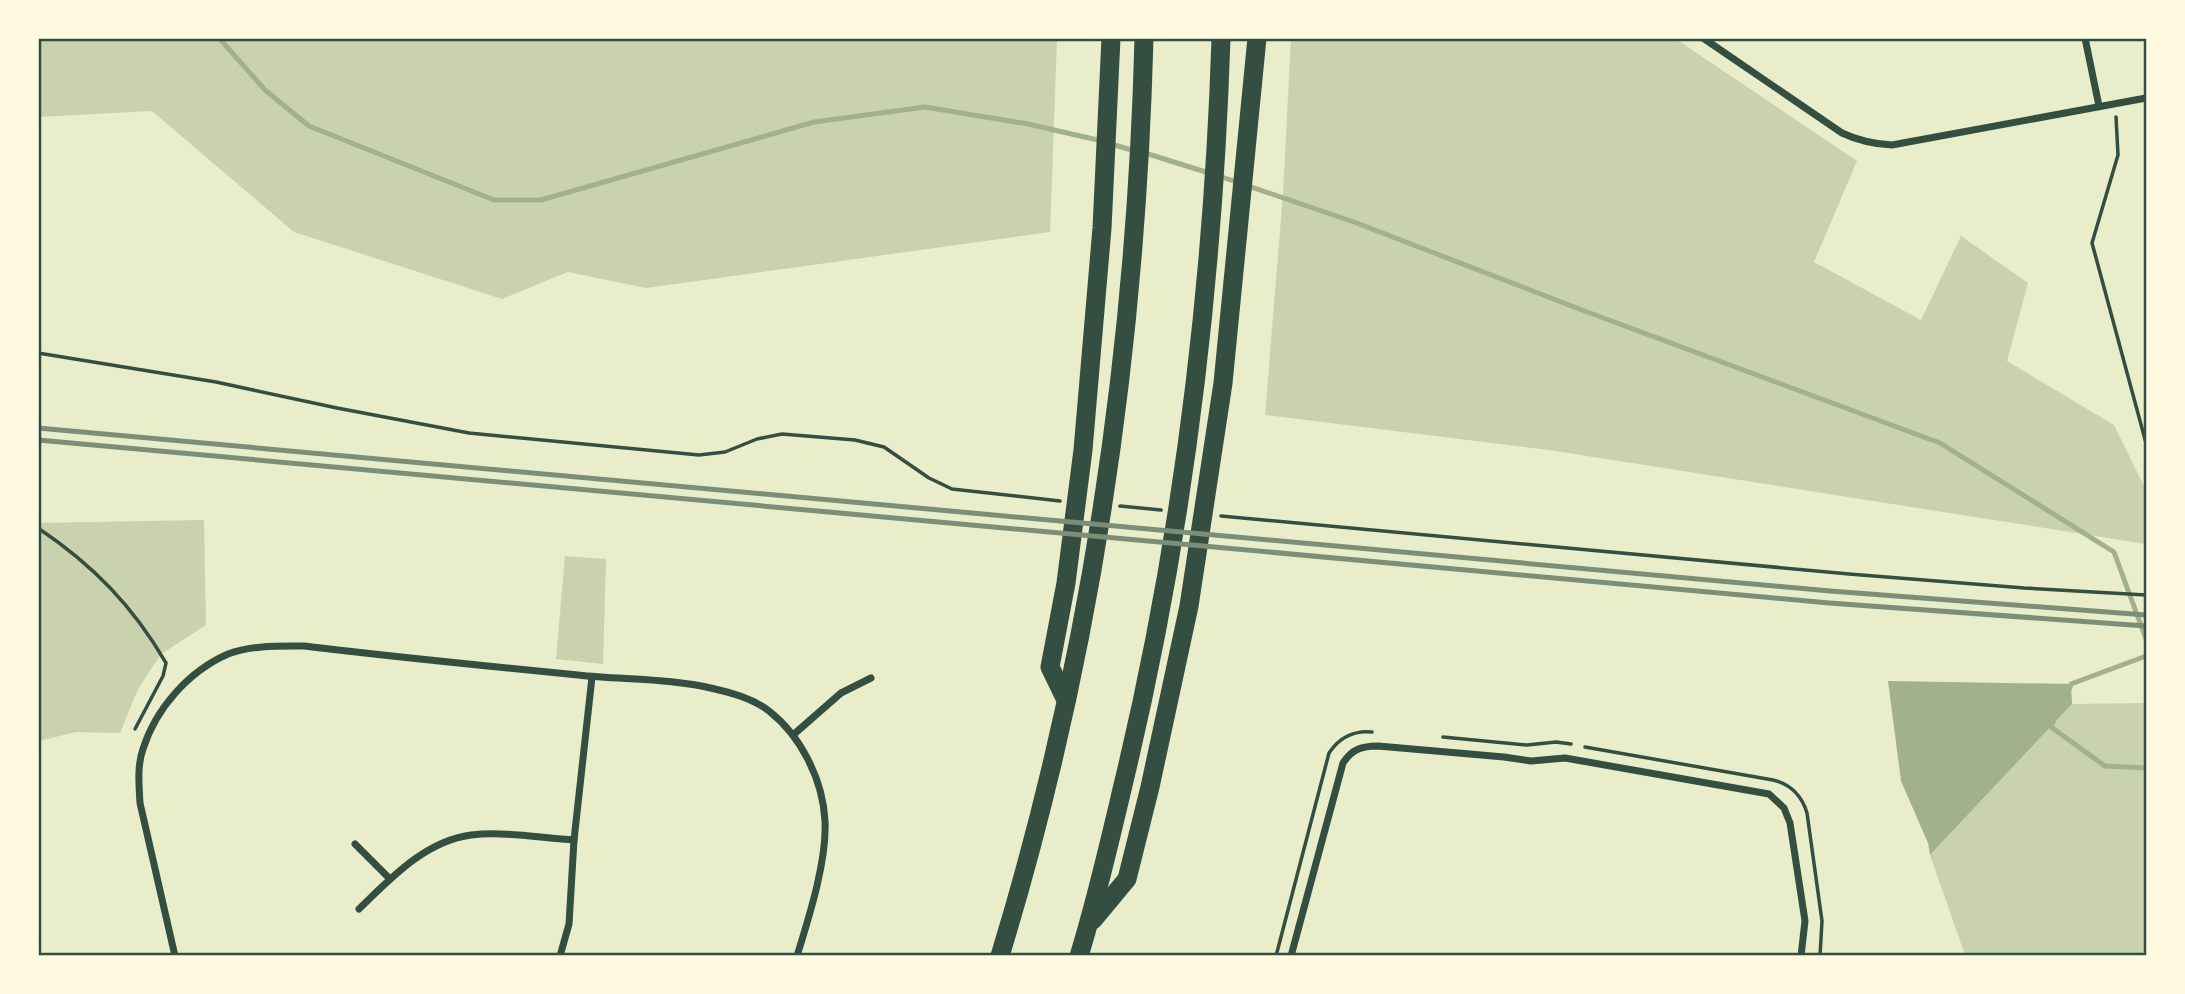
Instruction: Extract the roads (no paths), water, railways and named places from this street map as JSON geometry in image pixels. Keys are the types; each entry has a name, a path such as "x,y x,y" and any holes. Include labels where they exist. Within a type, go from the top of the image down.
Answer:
{"highway":[{"path":"1066,700 1050,667 1066,583 1080,475 1102,228 1111,38"},
{"path":"1000,956 1066,700 1096,550 1121,381 1135,237 1144,38"},
{"path":"1079,956 1142,706 1168,576 1192,415 1209,258 1221,38"},
{"path":"1088,926 1127,879 1150,787 1191,593 1217,428 1237,265 1257,38"}],"street":[{"path":"1703,38 1842,134 1869,143 1892,145 2147,98"},
{"path":"2085,38 2099,106"},
{"path":"175,956 140,803 138,778 142,750 157,717 176,692 201,669 230,654 264,646 304,646 592,677 678,682 742,696 768,710 793,735 814,773 825,821 824,847 809,917 797,956"},
{"path":"560,956 569,924 574,840 592,677"},
{"path":"793,735 841,693 870,678"},
{"path":"1291,956 1343,763 1359,748 1378,746 1531,761 1565,758 1769,794 1784,807 1790,823 1805,921 1801,956"},
{"path":"359,909 415,858 448,841 469,835 490,834 574,840"},
{"path":"355,844 390,879"}],"waterway":[{"path":"219,38 265,90 309,126 494,200 541,200 814,122 925,107 1028,124 1102,141"},
{"path":"1111,144 1135,151"},
{"path":"1145,153 1209,173"},
{"path":"1219,176 1354,222 1940,443 2114,552 2146,639"},
{"path":"2070,688 2071,684 2146,656"},
{"path":"2053,722 2051,727 2105,766 2146,768"}],"railway":[{"path":"38,428 1830,591 2146,615"},
{"path":"38,440 1829,603 2146,626"}]}
